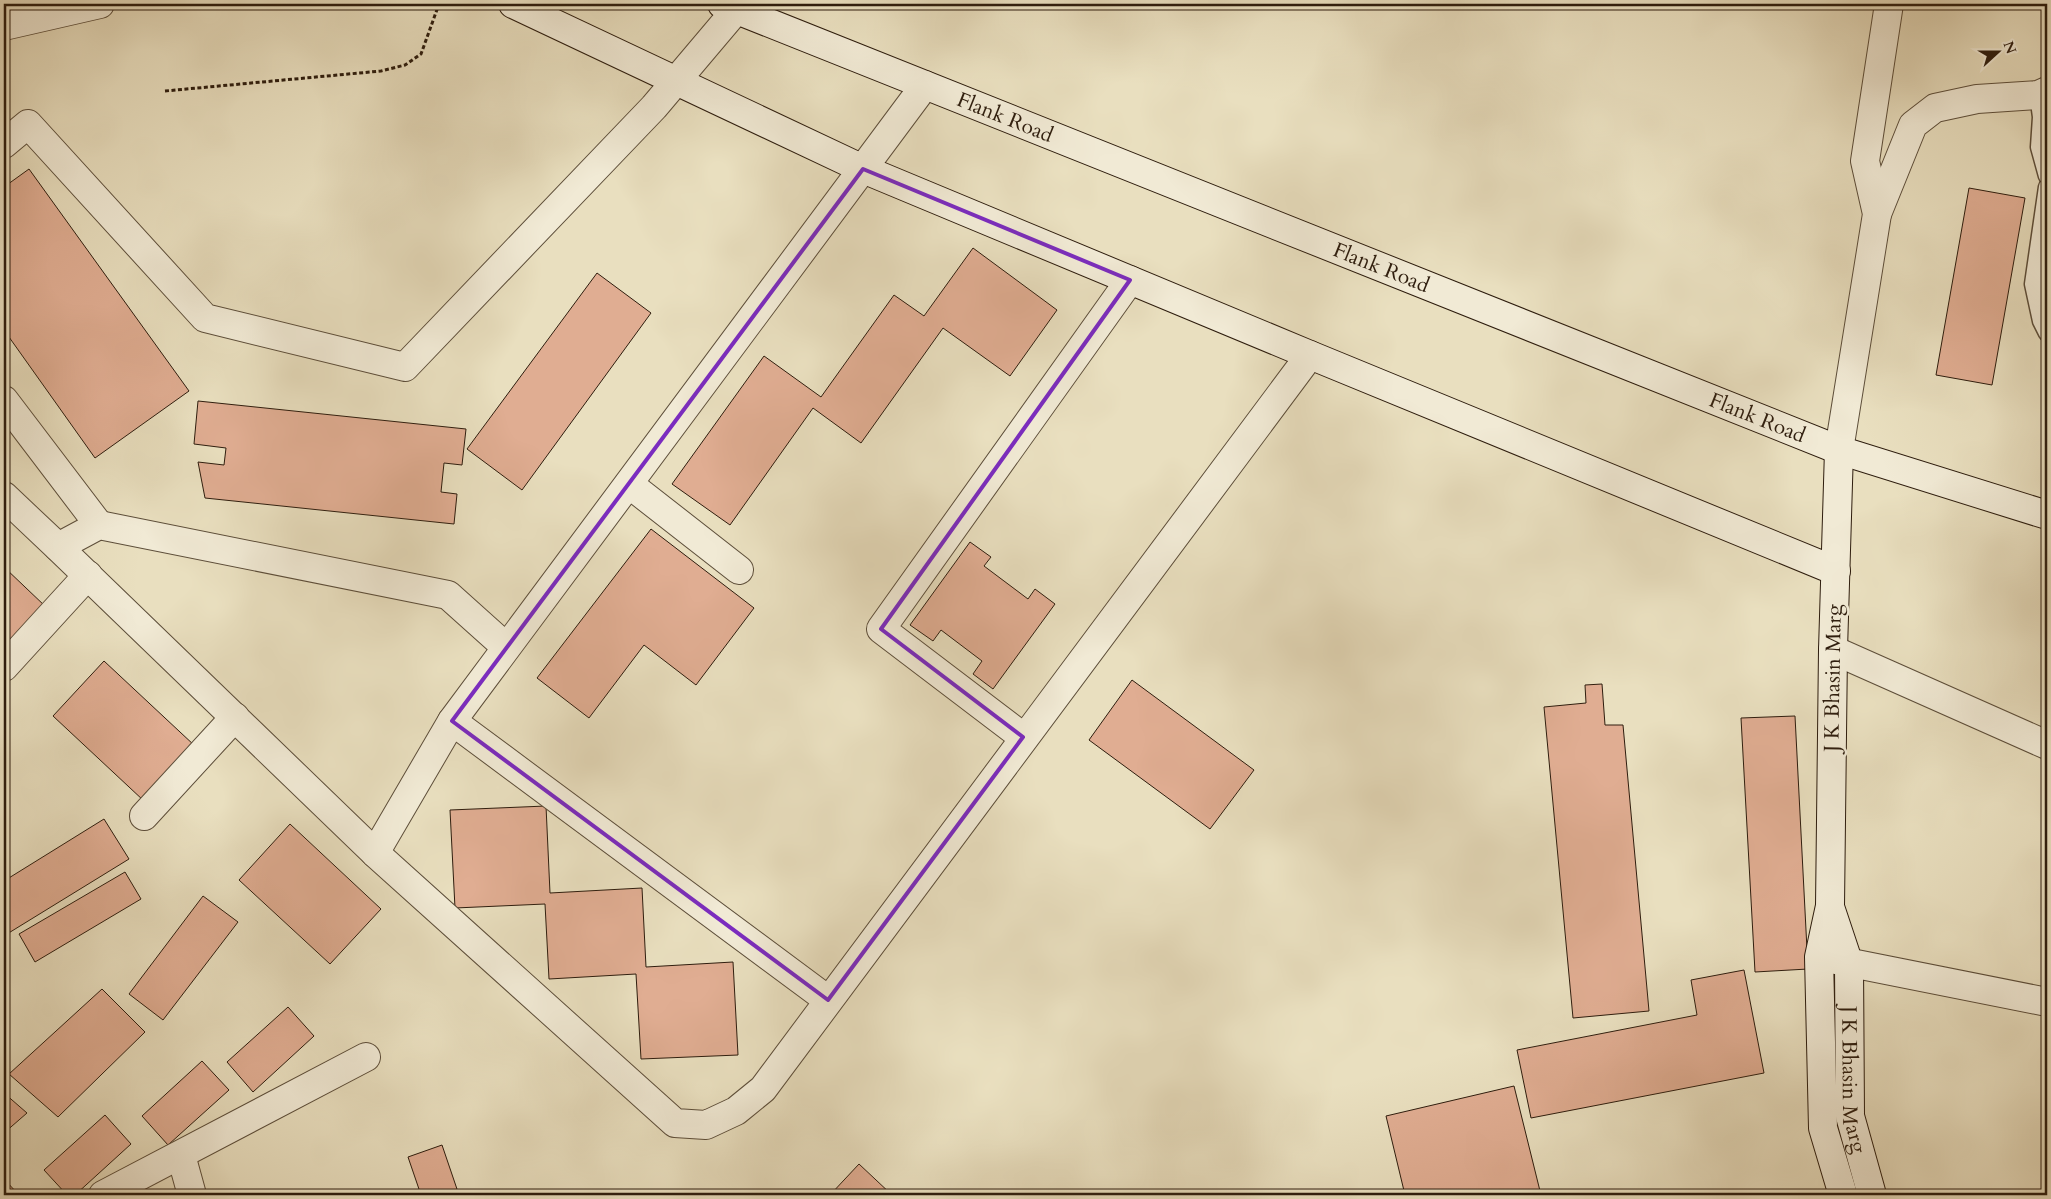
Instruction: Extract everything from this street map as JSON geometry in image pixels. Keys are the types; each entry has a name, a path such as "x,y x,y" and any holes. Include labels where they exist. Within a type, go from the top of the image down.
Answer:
{"street":[{"path":"4,26 100,4"},
{"path":"513,4 863,169 1836,571"},
{"path":"1877,214 1865,161 1889,4"},
{"path":"4,144 28,124 204,318 405,368 677,81 729,7"},
{"name":"Flank Road","path":"729,7 1839,450 2047,515"},
{"path":"376,853 452,721 925,85"},
{"path":"1877,214 1913,125 1935,108 1976,99 2043,93"},
{"name":"J K Bhasin Marg","path":"1840,1186 1823,1128 1819,956 1830,906 1833,650 1839,450 1877,214"},
{"path":"1024,737 881,629 1130,280"},
{"path":"4,496 376,853 675,1123 706,1125 736,1111 763,1089 1310,355"},
{"path":"4,400 99,525"},
{"path":"629,484 739,570"},
{"path":"58,547 99,525 448,595 506,647"},
{"path":"4,666 88,575"},
{"path":"1833,650 2047,745"},
{"path":"144,816 235,718"},
{"path":"452,721 828,1000"},
{"name":"J K Bhasin Marg","path":"1830,906 1849,964 1850,1116 1868,1184"},
{"path":"1819,956 1849,964 2047,1002"},
{"path":"103,1195 366,1057"},
{"path":"180,1155 192,1195"},
{"path":"1840,1186 1868,1184"}],"lane":[{"path":"2043,93 2038,147 2047,176"},
{"path":"2047,187 2033,284 2041,321 2047,333"}],"path":[{"path":"165,91 382,71 405,66 421,54 439,4"}],"highlighted area":[{"path":"863,169 1130,280 881,629 1023,737 828,1000 452,721"}],"building":[{"path":"29,169 189,391 95,458 4,330 4,187"},
{"path":"1969,188 2025,198 1992,385 1936,375"},
{"path":"973,248 1057,310 1010,376 943,328 861,443 813,408 730,525 672,484 764,356 821,397 894,295 924,316"},
{"path":"597,273 651,313 522,490 467,449"},
{"path":"198,401 466,429 462,465 444,463 441,492 457,494 454,524 205,498 198,462 224,465 226,448 194,444"},
{"path":"651,529 754,608 696,685 644,645 589,718 537,678"},
{"path":"970,542 991,557 984,566 1028,599 1035,589 1055,604 993,689 973,674 982,661 941,630 933,641 910,625"},
{"path":"4,567 46,607 4,653"},
{"path":"104,661 195,746 144,801 53,716"},
{"path":"1132,680 1254,770 1210,829 1089,740"},
{"path":"1602,684 1605,725 1623,725 1649,1011 1573,1018 1544,707 1586,703 1585,685"},
{"path":"1795,716 1808,969 1755,972 1741,718"},
{"path":"546,806 550,893 642,888 646,967 733,962 738,1055 641,1059 636,974 549,979 545,904 455,908 450,810"},
{"path":"104,819 129,859 7,934 4,929 4,881"},
{"path":"290,824 381,909 330,964 239,880"},
{"path":"125,872 141,899 35,962 19,934"},
{"path":"203,896 238,922 163,1020 129,994"},
{"path":"1744,970 1764,1073 1531,1118 1517,1050 1697,1015 1691,980"},
{"path":"102,989 145,1032 58,1117 9,1074"},
{"path":"288,1007 314,1036 253,1092 227,1062"},
{"path":"202,1061 229,1090 168,1145 142,1116"},
{"path":"1514,1086 1541,1195 1405,1195 1386,1116"},
{"path":"4,1093 27,1113 4,1133"},
{"path":"105,1115 131,1144 75,1195 67,1195 44,1170"},
{"path":"442,1145 459,1195 421,1195 408,1157"},
{"path":"859,1164 892,1195 830,1195"},
{"path":"4,1179 19,1195 4,1195"}]}
